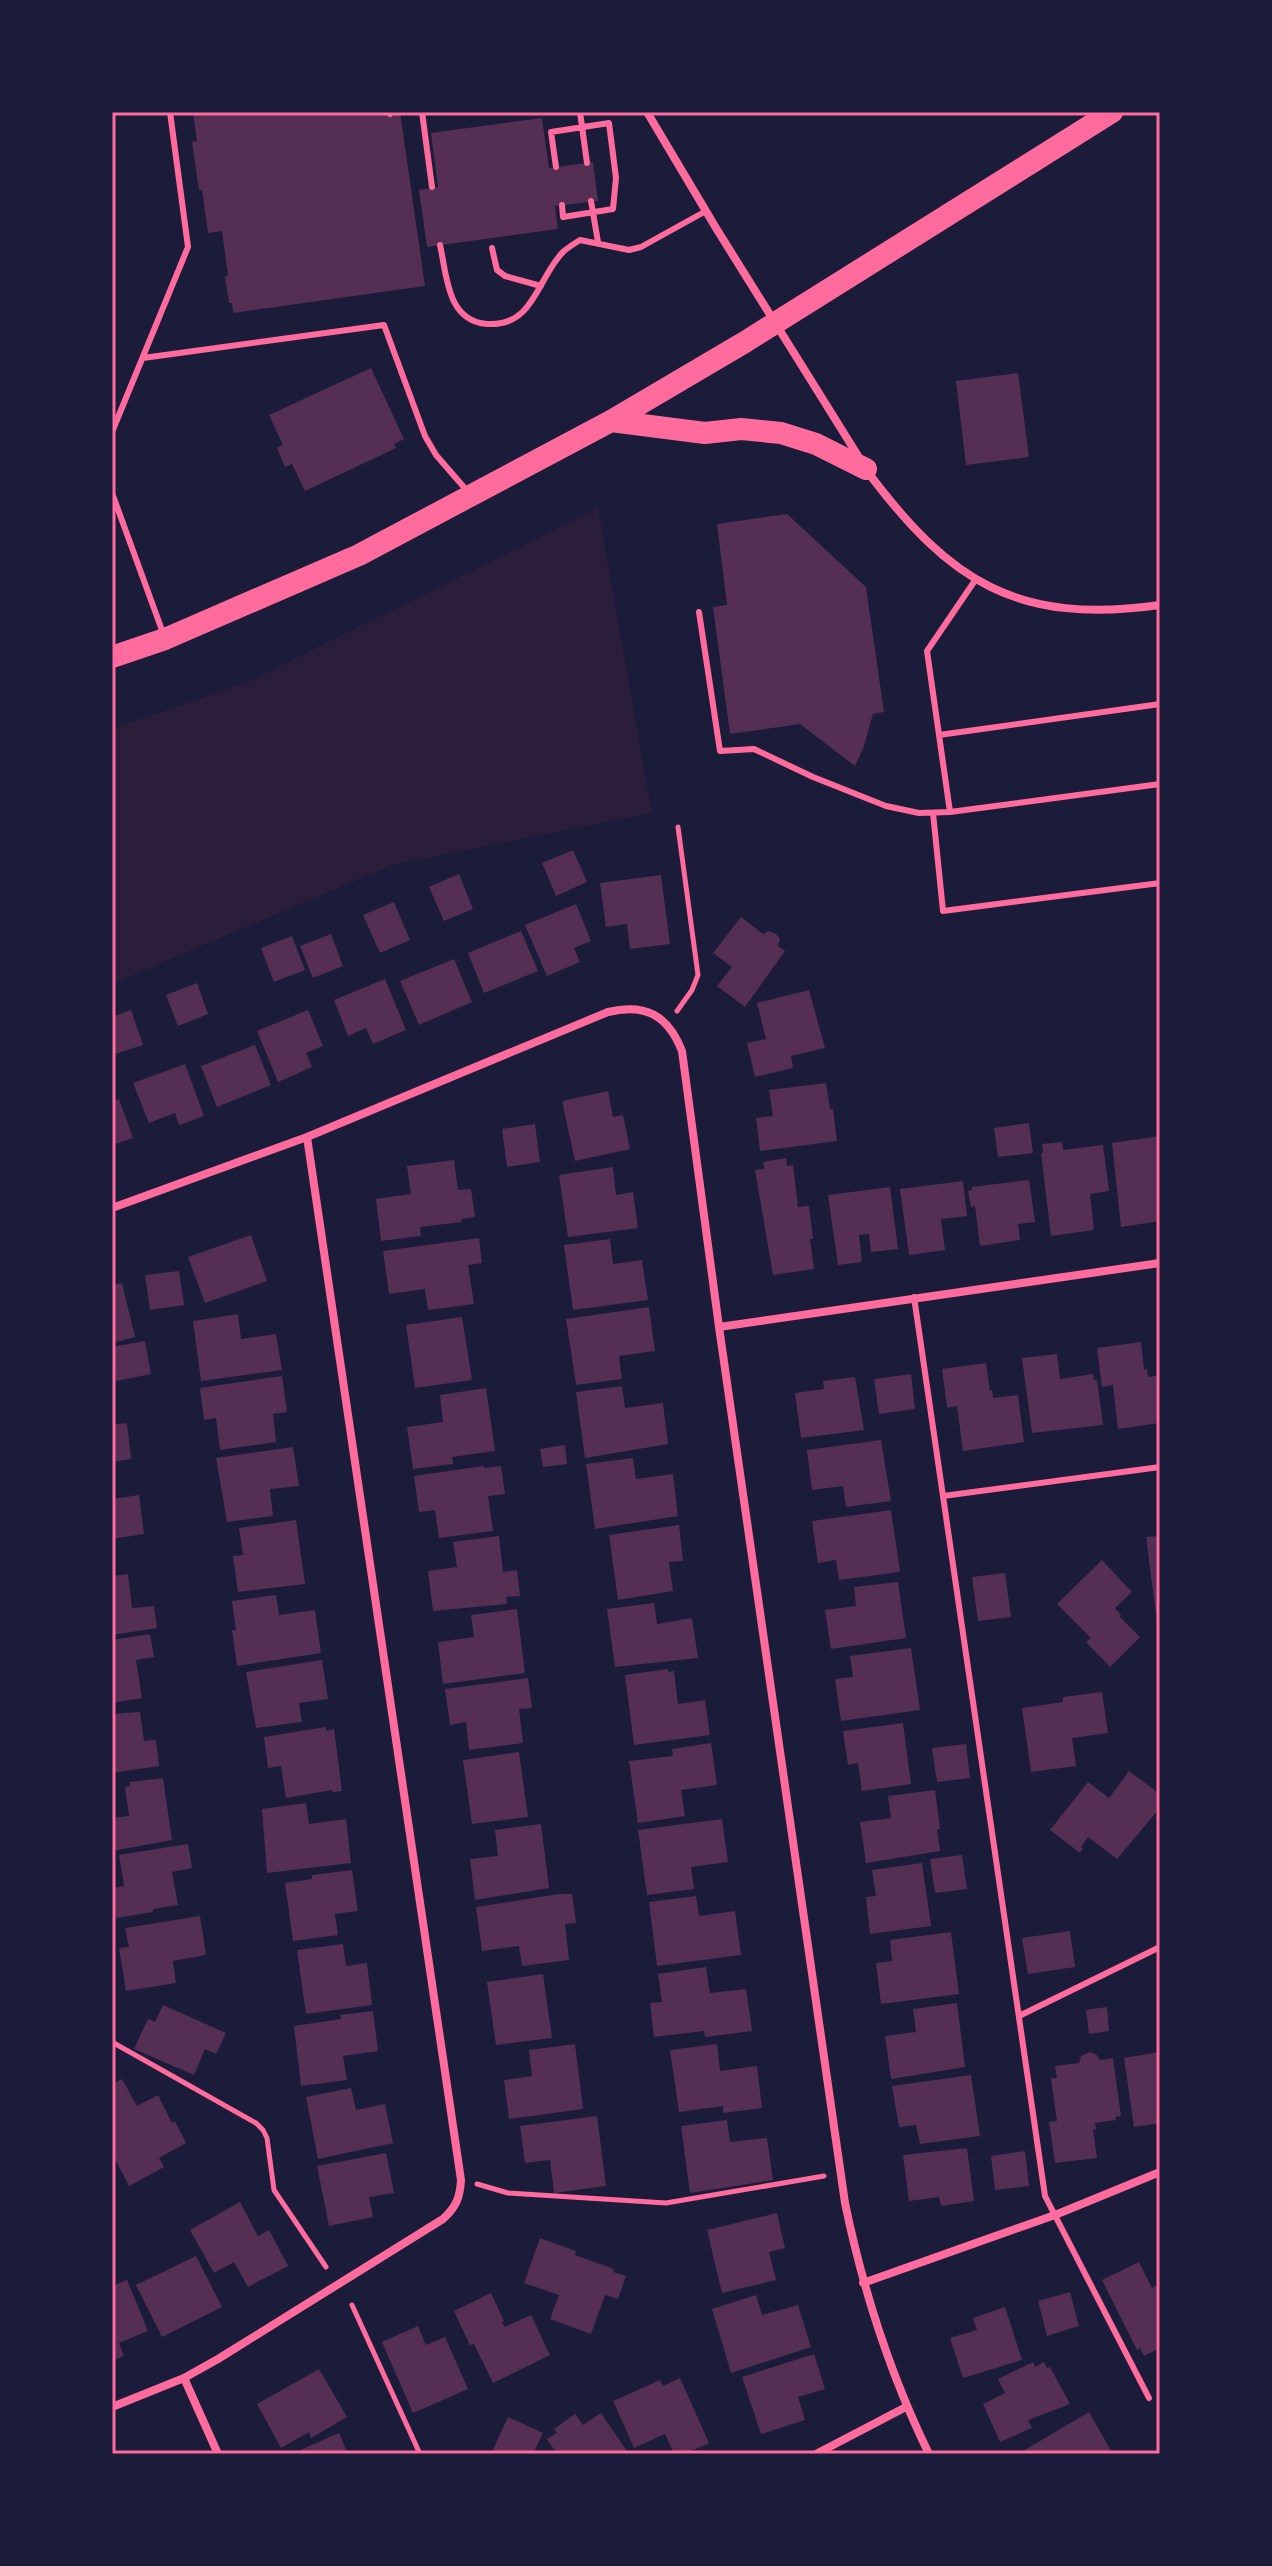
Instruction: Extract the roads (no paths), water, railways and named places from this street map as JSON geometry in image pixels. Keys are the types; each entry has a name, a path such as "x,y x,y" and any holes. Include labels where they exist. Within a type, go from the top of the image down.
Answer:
{"highway":[{"path":"112,657 165,639 359,555 611,421 776,323 1112,112"},
{"path":"611,421 705,433 741,429 781,433 816,444 866,469"}],"street":[{"path":"647,112 866,469 895,507 933,548 976,579 1026,602 1061,609 1160,605"},
{"path":"112,1208 307,1137 608,1012 624,1008 639,1009 653,1014 675,1034 682,1051 840,2173 863,2283 906,2407 929,2454"},
{"path":"112,2407 184,2378 339,2286 443,2219 460,2197 461,2180 307,1137"},
{"path":"719,1327 1160,1263"},
{"path":"863,2283 1055,2215 1160,2172"},
{"path":"184,2378 218,2454"},
{"path":"816,2454 906,2407"}],"lane":[{"path":"112,432 188,247 170,112"},
{"path":"422,112 432,187"},
{"path":"554,112 561,112"},
{"path":"580,112 587,163"},
{"path":"556,167 551,132 609,123 616,178 613,209 563,217 562,205"},
{"path":"591,201 598,242"},
{"path":"440,245 449,293 459,312 477,323 498,324 515,320 532,301 564,251 580,240 629,250 641,247 706,211"},
{"path":"492,248 497,270 505,276 541,286"},
{"path":"143,358 384,325 425,436 436,455 471,495"},
{"path":"112,493 152,596 165,639"},
{"path":"112,523 120,519"},
{"path":"950,812 927,651 976,579"},
{"path":"699,612 720,751 754,749 886,806 919,813 950,812 1160,784"},
{"path":"939,735 1160,704"},
{"path":"933,813 943,911 1160,883"},
{"path":"914,1297 1045,2196 1149,2398"},
{"path":"943,1496 1160,1467"},
{"path":"1019,2016 1160,1947"}]}
